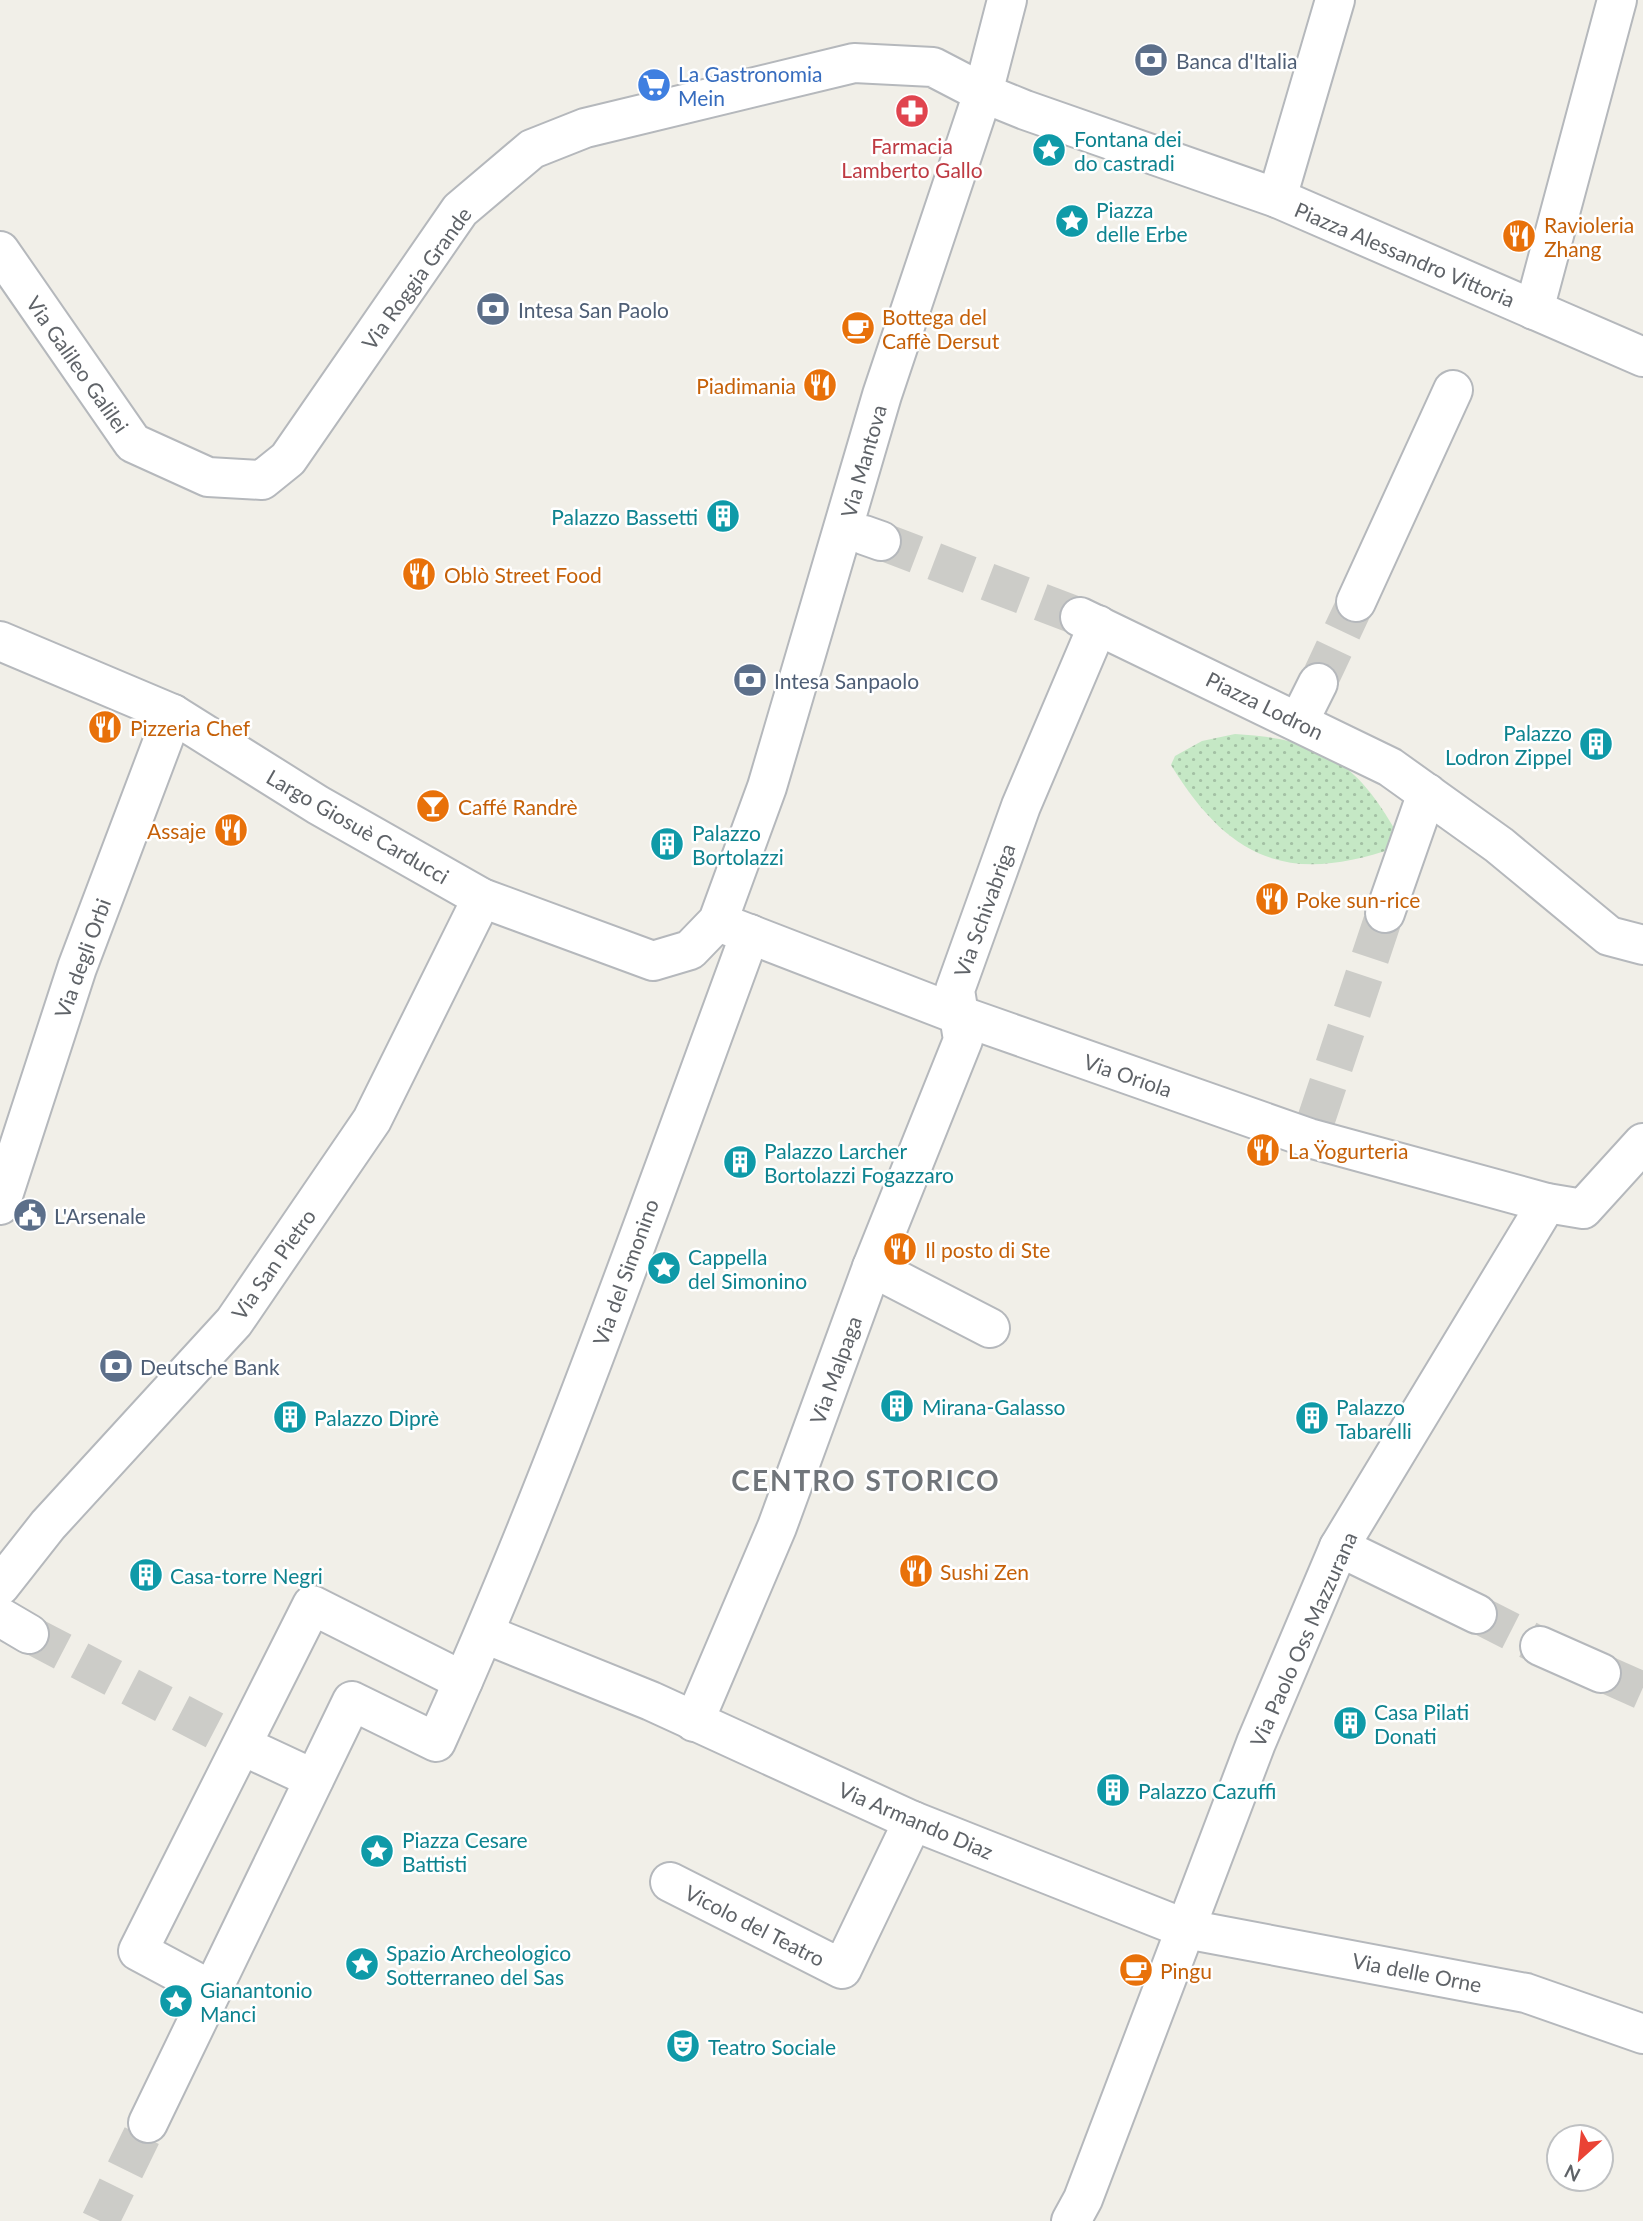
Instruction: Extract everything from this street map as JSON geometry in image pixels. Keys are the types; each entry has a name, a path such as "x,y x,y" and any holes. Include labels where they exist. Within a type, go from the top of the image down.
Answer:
{"street":[{"name":"Via Mantova","path":"734,927 767,787 882,395 983,93 1007,0"},
{"path":"983,93 1277,198 1335,0"},
{"path":"1534,310 1617,0"},
{"name":"Via Roggia Grande","path":"133,443 208,477 262,480 288,459 460,210 532,149 603,123 854,64 933,67 983,93"},
{"name":"Piazza Alessandro Vittoria","path":"1277,198 1643,357"},
{"name":"Via Galileo Galilei","path":"0,251 133,443"},
{"path":"1356,602 1453,390"},
{"name":"Piazza Lodron","path":"1021,806 1089,621 1390,767 1499,845 1609,936 1643,945"},
{"name":"Largo Giosuè Carducci","path":"0,641 173,714 318,805 482,898 653,961 690,950 734,927"},
{"path":"1299,721 1318,683"},
{"name":"Via degli Orbi","path":"0,1205 77,968 173,714"},
{"path":"1385,913 1426,793"},
{"name":"Via Schivabriga","path":"959,1015 955,990 1021,806"},
{"name":"Via San Pietro","path":"0,1586 48,1525 234,1322 372,1120 482,898"},
{"name":"Via Oriola","path":"734,927 959,1015 1547,1203"},
{"name":"Via del Simonino","path":"490,1622 558,1452 734,927"},
{"name":"Via Malpaga","path":"694,1722 777,1527 872,1267 963,1040 959,1015"},
{"path":"1547,1203 1583,1209 1643,1143"},
{"name":"Via Paolo Oss Mazzurana","path":"1071,2221 1083,2199 1256,1743 1339,1547 1547,1203"},
{"path":"872,1267 990,1328"},
{"path":"1339,1547 1477,1614"},
{"path":"211,1990 138,1951 312,1605 464,1681"},
{"path":"148,2123 352,1701 436,1742 490,1622"},
{"name":"Via Armando Diaz","path":"490,1622 694,1722 913,1821 1186,1929"},
{"path":"1540,1646 1601,1673"},
{"path":"256,1752 314,1779"},
{"name":"Vicolo del Teatro","path":"670,1882 842,1969 913,1821"},
{"name":"Via delle Orne","path":"1186,1929 1526,1993 1643,2034"}],"green space":[{"path":"1235,734 1292,742 1314,749 1334,760 1352,773 1369,791 1400,839 1397,847 1325,864 1294,863 1266,856 1240,843 1216,824 1193,798 1171,765 1175,756 1202,741"}],"tunnel":[{"path":"881,541 1080,617"},
{"path":"1318,683 1356,602"},
{"path":"1316,1120 1385,913"},
{"path":"1477,1614 1540,1646"},
{"path":"29,1634 256,1752"},
{"path":"1607,1675 1643,1691"},
{"path":"100,2221 148,2123"}],"place":[{"name":"Banca d'Italia","path":"1151,60"},
{"name":"La Gastronomia Mein","path":"654,85"},
{"name":"Farmacia Lamberto Gallo","path":"912,111"},
{"name":"Fontana dei do castradi","path":"1049,150"},
{"name":"Piazza delle Erbe","path":"1072,221"},
{"name":"Ravioleria Zhang","path":"1519,236"},
{"name":"Intesa San Paolo","path":"493,309"},
{"name":"Bottega del Caffè Dersut","path":"858,328"},
{"name":"Piadimania","path":"820,385"},
{"name":"Palazzo Bassetti","path":"723,516"},
{"name":"Oblò Street Food","path":"419,574"},
{"name":"Intesa Sanpaolo","path":"750,680"},
{"name":"Pizzeria Chef","path":"105,727"},
{"name":"Palazzo Lodron Zippel","path":"1596,744"},
{"name":"Caffé Randrè","path":"433,806"},
{"name":"Assaje","path":"231,830"},
{"name":"Palazzo Bortolazzi","path":"667,844"},
{"name":"Poke sun-rice","path":"1272,899"},
{"name":"La Ÿogurteria","path":"1263,1150"},
{"name":"Palazzo Larcher Bortolazzi Fogazzaro","path":"740,1162"},
{"name":"L'Arsenale","path":"30,1215"},
{"name":"Il posto di Ste","path":"900,1249"},
{"name":"Cappella del Simonino","path":"664,1268"},
{"name":"Deutsche Bank","path":"116,1366"},
{"name":"Mirana-Galasso","path":"897,1406"},
{"name":"Palazzo Diprè","path":"290,1417"},
{"name":"Palazzo Tabarelli","path":"1312,1418"},
{"name":"Sushi Zen","path":"916,1571"},
{"name":"Casa-torre Negri","path":"146,1575"},
{"name":"Casa Pilati Donati","path":"1350,1723"},
{"name":"Palazzo Cazuffi","path":"1113,1790"},
{"name":"Piazza Cesare Battisti","path":"377,1851"},
{"name":"Spazio Archeologico Sotterraneo del Sas","path":"362,1964"},
{"name":"Pingu","path":"1136,1970"},
{"name":"Gianantonio Manci","path":"176,2001"},
{"name":"Teatro Sociale","path":"683,2046"}],"district":[{"name":"CENTRO STORICO","path":"866,1480"}]}
